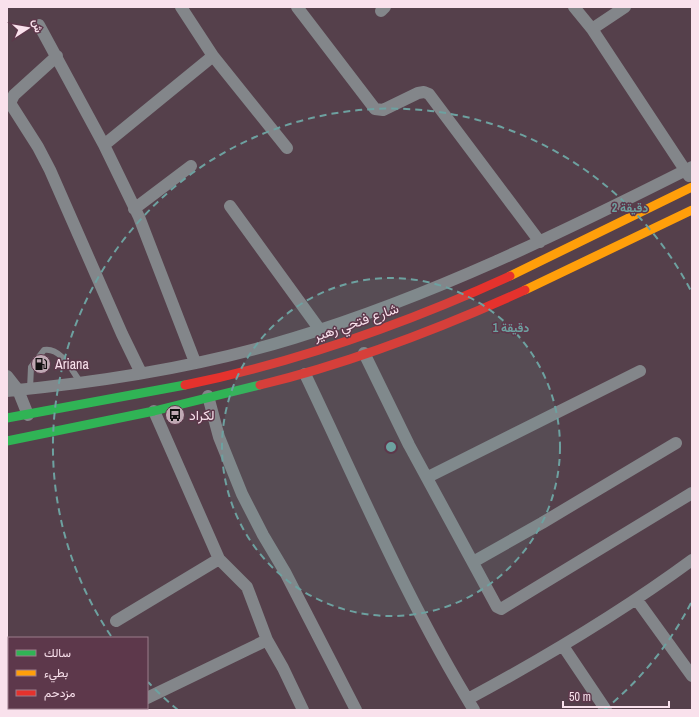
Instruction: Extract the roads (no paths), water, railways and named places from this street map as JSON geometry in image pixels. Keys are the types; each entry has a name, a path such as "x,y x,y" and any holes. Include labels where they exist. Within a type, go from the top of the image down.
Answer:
{"street":[{"path":"181,7 213,56 287,148"},
{"path":"297,7 375,109 383,110 418,93 424,92 429,94 540,242"},
{"path":"18,390 81,383 141,373 292,339 320,330 409,297 540,242 690,173 592,29 574,7"},
{"path":"592,29 625,7"},
{"path":"39,25 104,145 134,208 195,362"},
{"path":"57,56 14,95 10,103 38,147 50,170 141,373"},
{"path":"104,145 213,56"},
{"path":"134,208 191,166"},
{"name":"شارع فتحي زهير","path":"7,418 208,379 297,358 358,338 451,303 495,284 692,187"},
{"path":"230,206 320,330"},
{"path":"7,441 154,411 208,396 305,374 427,332 483,309 560,274 692,210"},
{"path":"364,353 409,445 428,477 497,607 501,609 692,493"},
{"path":"428,477 640,371"},
{"path":"305,374 400,576 432,639 474,710"},
{"path":"7,376 18,390 28,415"},
{"path":"208,396 219,438 242,494 263,535 285,572 356,710"},
{"path":"154,411 219,558 247,587 267,640 283,668 302,710"},
{"path":"473,562 542,524 676,442"},
{"path":"116,621 219,558"},
{"path":"468,699 563,646 637,600 692,560"},
{"path":"637,600 692,676"},
{"path":"148,698 267,640"},
{"path":"563,646 606,710"}],"lane":[{"path":"18,390 31,367 44,350 50,349 57,352 81,383"}],"place":[{"name":"Ariana","path":"41,364"},
{"name":"لكراد","path":"175,415"}]}
